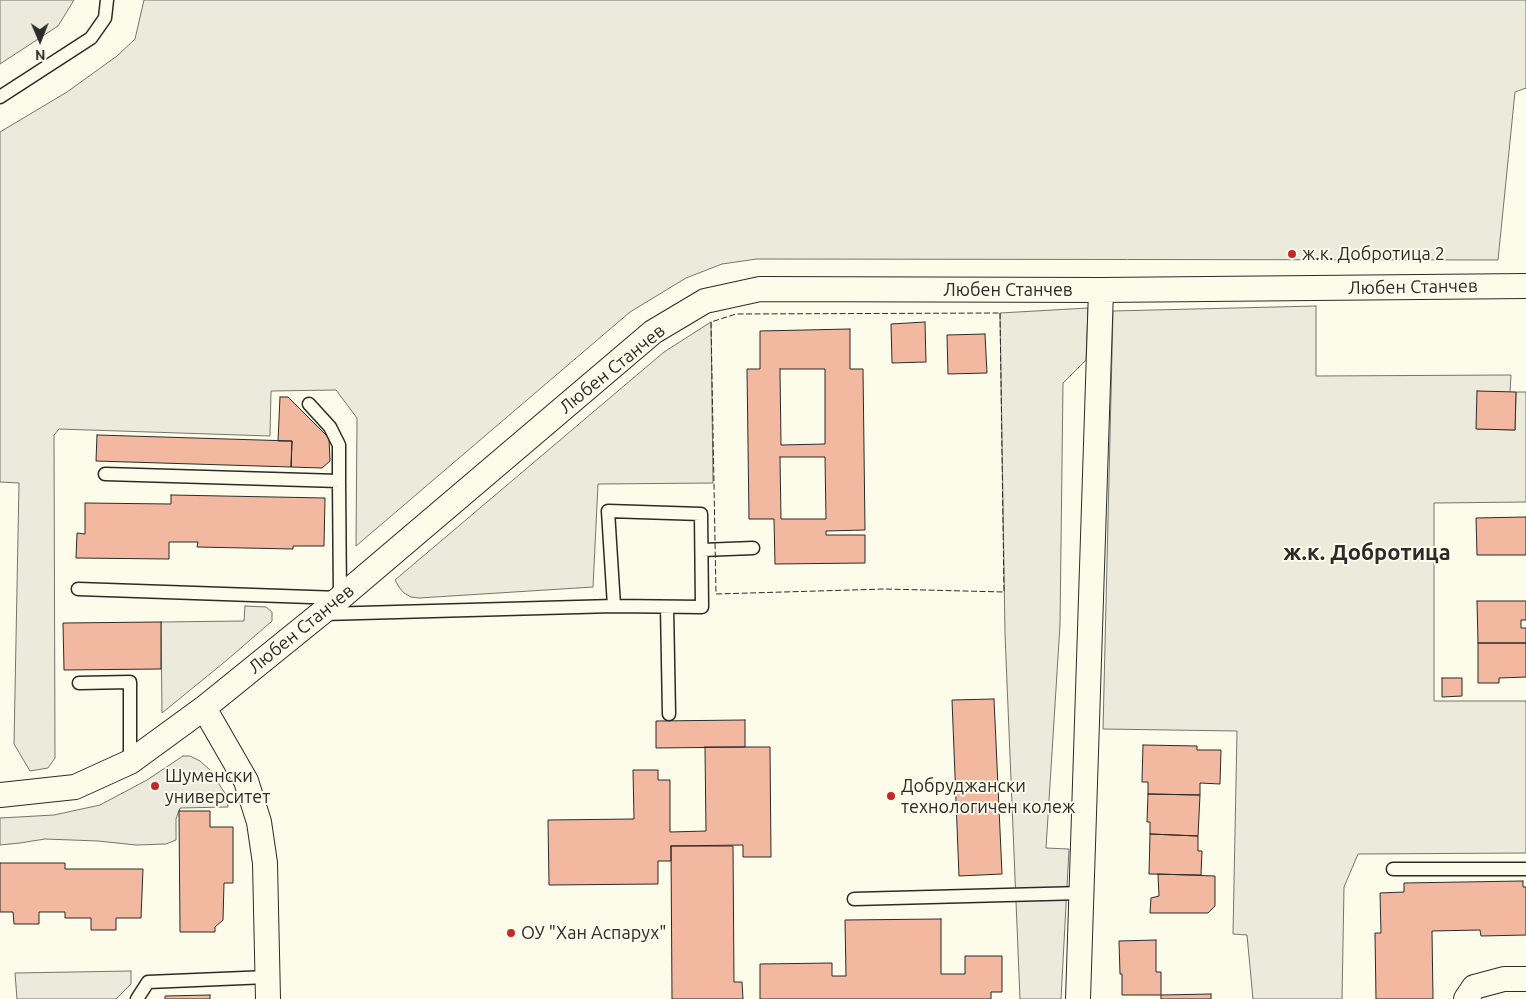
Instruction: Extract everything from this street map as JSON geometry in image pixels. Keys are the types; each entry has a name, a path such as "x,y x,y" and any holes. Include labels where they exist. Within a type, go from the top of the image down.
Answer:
{"street":[{"name":"Любен Станчев","path":"0,796 75,787 130,762 204,708 340,598 653,332 705,301 760,289 1101,290 1526,286"},
{"path":"1078,999 1101,290"},
{"path":"204,708 246,781 259,822 265,864 268,988"},
{"path":"1466,999 1474,987 1504,979 1526,979"}],"lane":[{"path":"0,97 91,38 106,18 107,0"},
{"path":"78,589 340,598 339,445 330,427 309,404"},
{"path":"105,474 339,481"},
{"path":"319,614 614,606 702,606 701,514 608,511 614,606"},
{"path":"702,550 753,548"},
{"path":"667,607 669,714"},
{"path":"80,683 130,682 130,762"},
{"path":"1393,868 1526,869"},
{"path":"854,899 1082,892"},
{"path":"137,999 148,982 268,988"}],"shaded area":[{"path":"0,0 74,0 58,26 0,64"},
{"path":"144,0 1526,0 1526,88 1515,92 1498,260 757,259 722,264 686,278 630,312 356,546 357,418 336,390 271,391 270,436 59,429 54,435 55,758 48,768 30,771 14,744 19,483 0,482 0,132 67,92 117,56 135,39"},
{"path":"1316,306 1316,376 1511,375 1510,392 1477,429 1515,430 1516,392 1526,392 1526,502 1434,503 1434,701 1526,701 1526,853 1358,854 1344,887 1342,999 1253,999 1247,935 1233,934 1237,731 1103,729 1113,311"},
{"path":"1088,308 1086,360 1063,383 1060,625 1046,848 1069,849 1061,999 1020,999 1005,634 1000,313"},
{"path":"711,322 713,483 598,484 593,587 419,598 411,597 404,593 395,580 664,352"},
{"path":"245,606 266,607 272,612 272,621 162,713 161,622 244,621"},
{"path":"183,756 190,756 200,761 210,770 226,795 228,807 180,808 176,819 176,840 166,844 136,845 45,839 0,845 0,818 54,815 100,805 147,780"},
{"path":"131,971 131,984 116,999 17,999 15,973"}],"building":[{"path":"925,322 926,362 892,363 891,324"},
{"path":"850,329 850,369 863,369 865,530 826,531 826,535 865,535 865,563 775,564 774,519 749,519 747,369 760,369 760,331","holes":["780,369 825,369 825,444 781,445","780,457 825,457 826,519 781,519"]},
{"path":"985,334 987,373 948,374 947,335"},
{"path":"1477,391 1516,392 1515,430 1476,429"},
{"path":"280,397 288,397 329,438 330,461 322,468 291,467 292,441 278,441"},
{"path":"97,435 292,441 291,467 96,461"},
{"path":"171,495 325,498 324,546 293,546 293,549 197,547 198,542 169,542 169,559 76,558 77,533 85,534 85,503 171,504"},
{"path":"1526,517 1526,555 1477,555 1476,518"},
{"path":"1477,601 1526,601 1526,620 1521,620 1521,628 1526,628 1526,643 1478,643"},
{"path":"161,622 161,669 64,670 63,623"},
{"path":"1478,643 1526,643 1526,677 1499,678 1499,683 1478,683"},
{"path":"1442,678 1462,678 1462,696 1442,697"},
{"path":"994,699 1002,874 959,876 952,700"},
{"path":"745,720 745,747 656,748 656,721"},
{"path":"1143,745 1197,746 1197,750 1221,750 1220,784 1200,783 1200,795 1148,794 1148,782 1142,782"},
{"path":"705,747 770,747 771,857 743,857 743,845 671,846 671,861 658,861 658,884 549,885 548,820 634,819 633,770 658,770 658,780 670,780 670,832 706,831"},
{"path":"1148,794 1200,795 1198,836 1150,834 1150,822 1147,822"},
{"path":"179,811 210,811 210,827 233,827 233,883 224,883 223,920 215,927 215,932 180,932"},
{"path":"1150,834 1198,836 1198,851 1202,851 1201,875 1149,874"},
{"path":"671,846 733,846 734,982 742,982 743,999 672,999"},
{"path":"0,863 65,863 65,869 143,869 141,918 116,918 116,930 91,930 91,918 65,918 65,912 39,912 39,924 14,924 13,912 0,912"},
{"path":"1158,874 1215,876 1215,906 1208,913 1150,913 1151,898 1159,896"},
{"path":"1523,881 1523,887 1526,887 1526,935 1481,936 1480,930 1432,931 1433,999 1376,999 1375,933 1381,933 1380,893 1404,892 1404,883"},
{"path":"941,919 941,974 965,974 965,956 1002,956 1002,992 991,992 991,999 760,999 760,964 832,963 832,976 846,976 845,920"},
{"path":"1156,940 1156,972 1161,972 1161,995 1122,995 1119,941"},
{"path":"1211,994 1211,999 1161,999 1161,995"},
{"path":"210,995 210,999 165,999 165,996"}],"fence":[{"path":"1000,313 1004,592 885,589 716,594 711,322 736,314 1000,313"}],"place":[{"name":"ж.к. Добротица 2","path":"1292,254"},
{"name":"Шуменски университет","path":"155,786"},
{"name":"Добруджански технологичен колеж","path":"891,796"},
{"name":"ОУ \"Хан Аспарух\"","path":"511,933"}],"district":[{"name":"ж.к. Добротица","path":"1367,553"}]}
